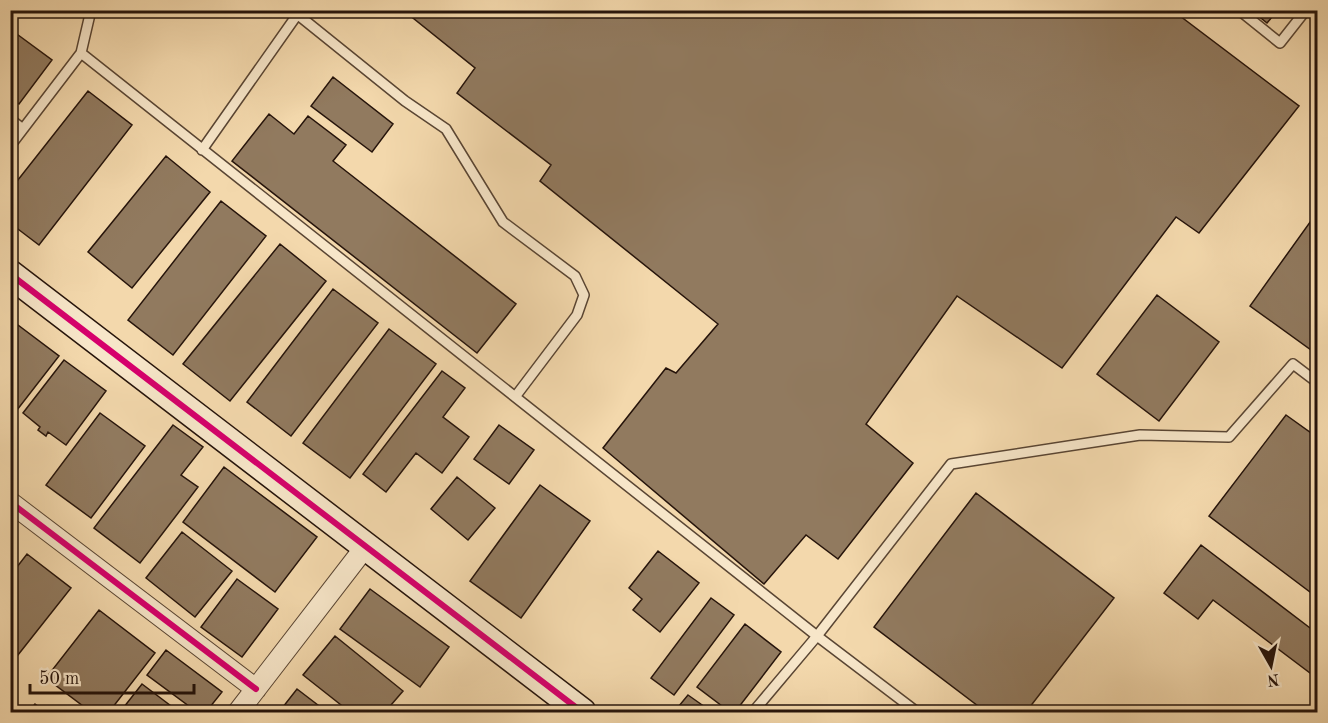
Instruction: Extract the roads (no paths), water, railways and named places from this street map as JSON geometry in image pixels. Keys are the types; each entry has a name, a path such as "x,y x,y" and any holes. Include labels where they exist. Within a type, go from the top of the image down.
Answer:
{"street":[{"path":"10,274 582,712"},
{"path":"10,502 256,689"},
{"path":"238,712 366,546"}],"lane":[{"path":"10,146 81,53 91,10"},
{"path":"1239,10 1280,43 1306,10"},
{"path":"202,150 295,13 405,101 446,129 503,222 575,276 584,294 577,315 515,397"},
{"path":"81,53 817,636 917,712"},
{"path":"10,119 23,129"},
{"path":"753,712 817,636 951,464 1140,435 1229,437 1293,364 1317,383"}]}
